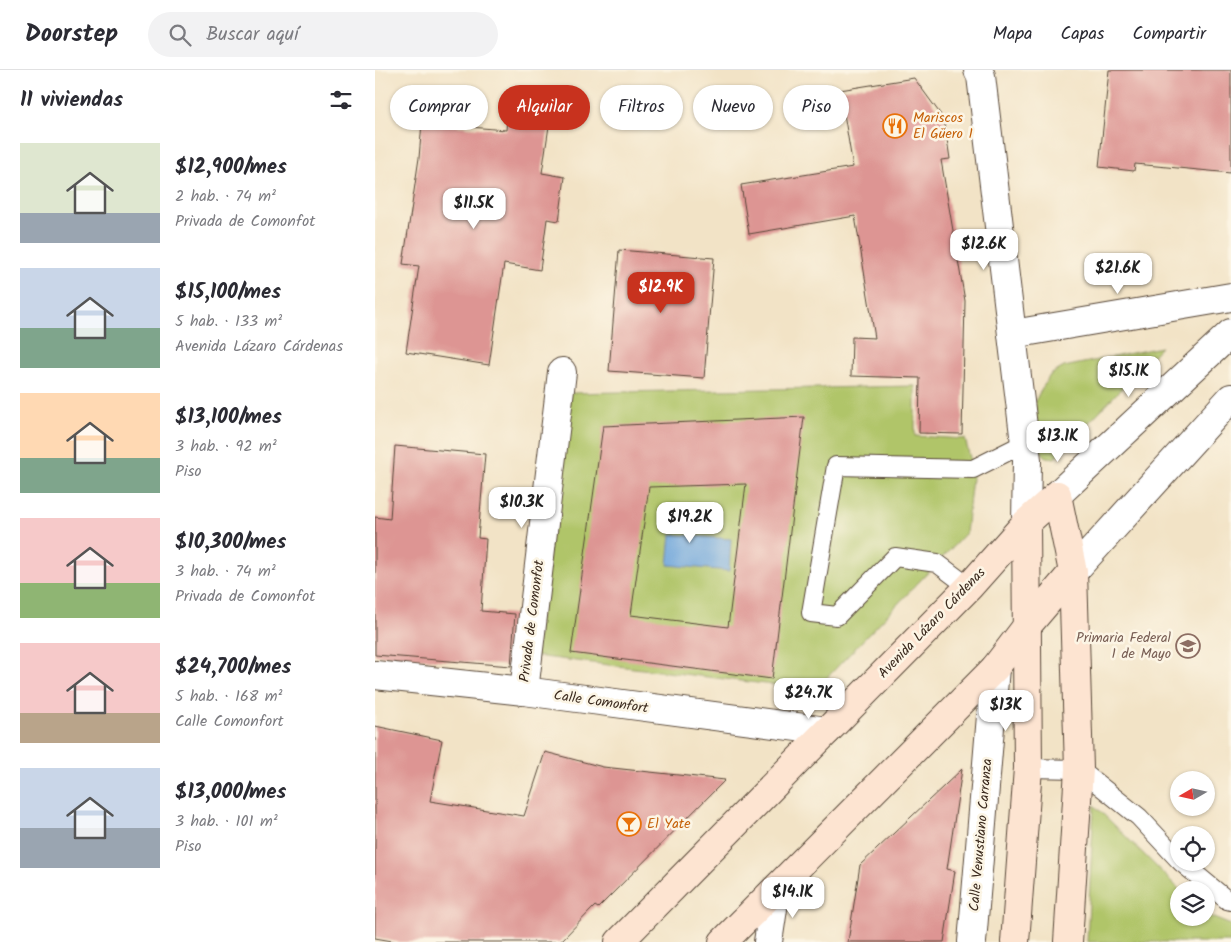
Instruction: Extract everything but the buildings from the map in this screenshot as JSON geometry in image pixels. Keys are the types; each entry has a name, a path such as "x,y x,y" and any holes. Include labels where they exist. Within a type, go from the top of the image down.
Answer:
{"main road":[{"name":"Avenida Lázaro Cárdenas","path":"619,942 969,587 1026,522 1057,495"},
{"path":"1057,495 1073,572 1079,769 1068,942"},
{"path":"1015,942 1028,768 1026,522"},
{"path":"723,942 995,668 1027,626 1073,572"}],"street":[{"path":"978,70 981,76 1026,452 1026,522"},
{"path":"1013,334 1231,297"},
{"name":"Avenida Lázaro Cárdenas","path":"1057,495 1231,333"},
{"name":"Privada de Comonfot","path":"524,691 562,372"},
{"path":"1073,572 1231,398"},
{"path":"1026,452 1057,495"},
{"name":"Calle Venustiano Carranza","path":"972,942 995,668"},
{"name":"Calle Comonfort","path":"375,675 524,691 827,731"},
{"path":"768,942 776,890"}],"lane":[{"path":"969,587 937,563 895,557 837,616 811,613 836,466 973,469 1026,452"},
{"path":"1028,768 1079,769 1139,817 1170,850"},
{"path":"1192,871 1227,900 1231,901"}],"green space":[{"path":"1161,347 1055,458 1046,457 1039,449 1035,401 1050,375 1064,367"},
{"path":"915,386 915,436 965,439 973,469 966,533 815,690 535,656 570,393"},
{"path":"1094,805 1171,881 1170,926 1215,926 1215,919 1231,925 1231,942 1087,942"}],"water":[{"path":"671,534 731,539 729,571 668,565"}],"place":[{"name":"Mariscos El Güero 1","path":"895,126"},
{"name":"Primaria Federal 1 de Mayo","path":"1188,646"},
{"name":"El Yate","path":"629,824"}]}
